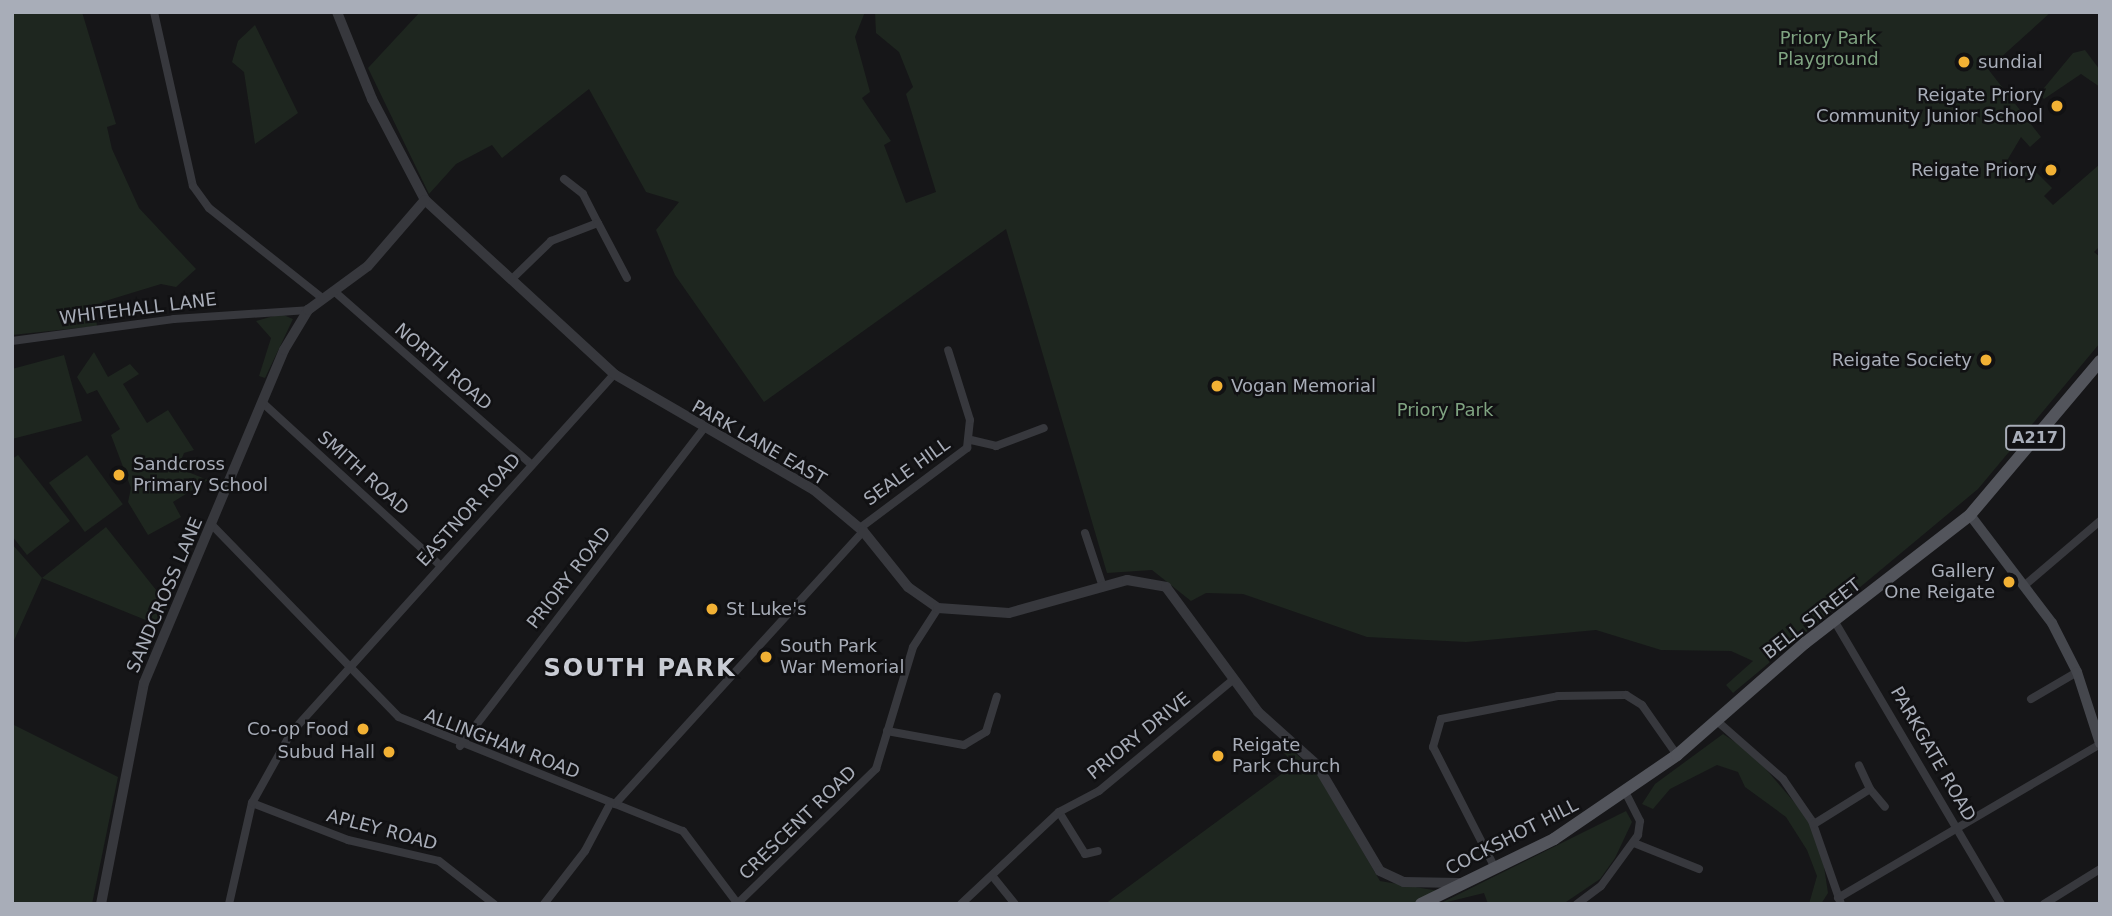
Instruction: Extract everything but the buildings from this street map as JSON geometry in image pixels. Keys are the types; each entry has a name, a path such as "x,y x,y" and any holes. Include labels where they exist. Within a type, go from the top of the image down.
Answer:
{"main road":[{"name":"BELL STREET","path":"1717,721 1970,514 2100,361"},
{"path":"1970,514 2025,584 2077,672 2100,743"},
{"name":"COCKSHOT HILL","path":"1421,904 1494,868 1626,794 1717,721"}],"street":[{"path":"154,12 193,186 209,208 322,298"},
{"name":"PARK LANE EAST","path":"337,12 372,99 425,200 513,278 614,374 703,429 814,490 861,529 908,587 938,608"},
{"path":"564,178 583,194 627,278"},
{"name":"SANDCROSS LANE","path":"102,904 144,683 264,404 308,310 322,298 335,292 394,240 425,200"},
{"path":"513,278 551,241 598,223"},
{"name":"NORTH ROAD","path":"335,292 531,464"},
{"name":"WHITEHALL LANE","path":"12,341 174,319 308,310"},
{"name":"SEALE HILL","path":"948,350 971,440"},
{"name":"EASTNOR ROAD","path":"229,904 252,803 290,733 614,374"},
{"name":"SMITH ROAD","path":"264,404 441,566"},
{"name":"SEALE HILL","path":"971,440 996,446 1044,428"},
{"name":"PRIORY ROAD","path":"460,746 703,429"},
{"name":"SEALE HILL","path":"544,904 585,851 613,803 861,529 971,440"},
{"path":"2025,584 2100,521"},
{"name":"ALLINGHAM ROAD","path":"212,525 348,668 399,717 460,746 613,803 692,839 737,904"},
{"path":"1085,533 1103,587"},
{"path":"938,608 1029,611 1103,587 1139,579 1166,587 1262,716 1317,765 1381,871 1404,882 1459,883"},
{"name":"CRESCENT ROAD","path":"737,904 876,769 913,647 938,608"},
{"name":"PARKGATE ROAD","path":"1835,622 1959,828 2001,904"},
{"path":"2031,699 2077,672"},
{"name":"PRIORY DRIVE","path":"961,904 994,878 1059,812 1099,791 1234,679"},
{"path":"1494,868 1433,747 1441,719 1558,696 1626,695 1642,705 1677,755"},
{"path":"887,730 964,746 986,732 997,696"},
{"path":"1717,721 1783,779 1814,824 1839,901 2100,743"},
{"path":"1859,765 1870,789 1885,807"},
{"path":"1814,824 1870,789"},
{"path":"1577,904 1601,886 1634,843 1640,821 1626,794"},
{"name":"APLEY ROAD","path":"252,803 348,839 439,861 494,904"},
{"path":"1059,812 1084,858 1098,851"},
{"path":"1634,843 1699,869"},
{"path":"2044,904 2100,869"},
{"path":"994,878 1015,904"}],"green space":[{"path":"12,12 82,12 116,124 107,127 112,149 139,208 196,269 176,287 161,284 102,302 103,308 95,311 97,326 12,335"},
{"path":"420,12 865,12 855,37 870,92 862,98 891,141 884,145 906,203 936,192 906,94 913,87 899,52 876,33 875,12 2051,12 1988,69 2041,137 2030,147 2021,137 2008,159 2023,174 2031,167 2052,188 2044,196 2053,205 2100,164 2100,246 2094,252 2100,257 2100,343 1978,489 1733,693 1726,685 1753,661 1731,651 1661,650 1596,630 1466,642 1367,637 1243,594 1206,593 1191,601 1152,570 1107,573 1006,229 764,402 675,275 656,230 679,202 646,192 589,89 502,158 492,145 456,164 429,194 368,68"},
{"path":"255,25 298,113 255,144 244,72 232,62 238,41"},
{"path":"2085,50 2100,70 2100,87 2081,74 2044,99 2039,94 2073,53"},
{"path":"281,314 293,319 265,378 259,376 271,338 256,321"},
{"path":"94,352 108,377 130,364 139,374 123,384 147,423 168,410 194,450 184,453 178,468 208,480 173,502 181,517 148,535 128,502 131,488 111,435 120,429 97,390 87,394 77,377"},
{"path":"64,355 82,421 12,439 12,369"},
{"path":"18,455 70,521 27,555 12,536 12,459"},
{"path":"87,455 123,504 85,532 49,483"},
{"path":"106,527 168,605 158,625 42,578"},
{"path":"12,544 42,578 12,645"},
{"path":"12,724 118,777 92,904 12,904"},
{"path":"1723,734 1752,753 1807,817 1823,860 1828,893 1821,904 1809,904 1817,876 1807,850 1786,817 1745,787 1738,772 1717,765 1670,789 1653,809 1642,804 1655,784"},
{"path":"1285,743 1318,775 1380,881 1439,891 1414,904 1105,904 1295,764 1281,750"},
{"path":"1626,811 1632,822 1615,858 1600,879 1563,904 1488,904 1484,893 1439,904"}],"place":[{"name":"sundial","path":"1964,62"},
{"name":"Reigate Priory Community Junior School","path":"2057,106"},
{"name":"Reigate Priory","path":"2051,170"},
{"name":"Reigate Society","path":"1986,360"},
{"name":"Vogan Memorial","path":"1217,386"},
{"name":"Sandcross Primary School","path":"119,475"},
{"name":"Gallery One Reigate","path":"2009,582"},
{"name":"St Luke's","path":"712,609"},
{"name":"South Park War Memorial","path":"766,657"},
{"name":"Co-op Food","path":"363,729"},
{"name":"Subud Hall","path":"389,752"},
{"name":"Reigate Park Church","path":"1218,756"}],"district":[{"name":"SOUTH PARK","path":"640,669"}],"park label":[{"name":"Priory Park Playground","path":"1828,49"},
{"name":"Priory Park","path":"1445,410"}]}
